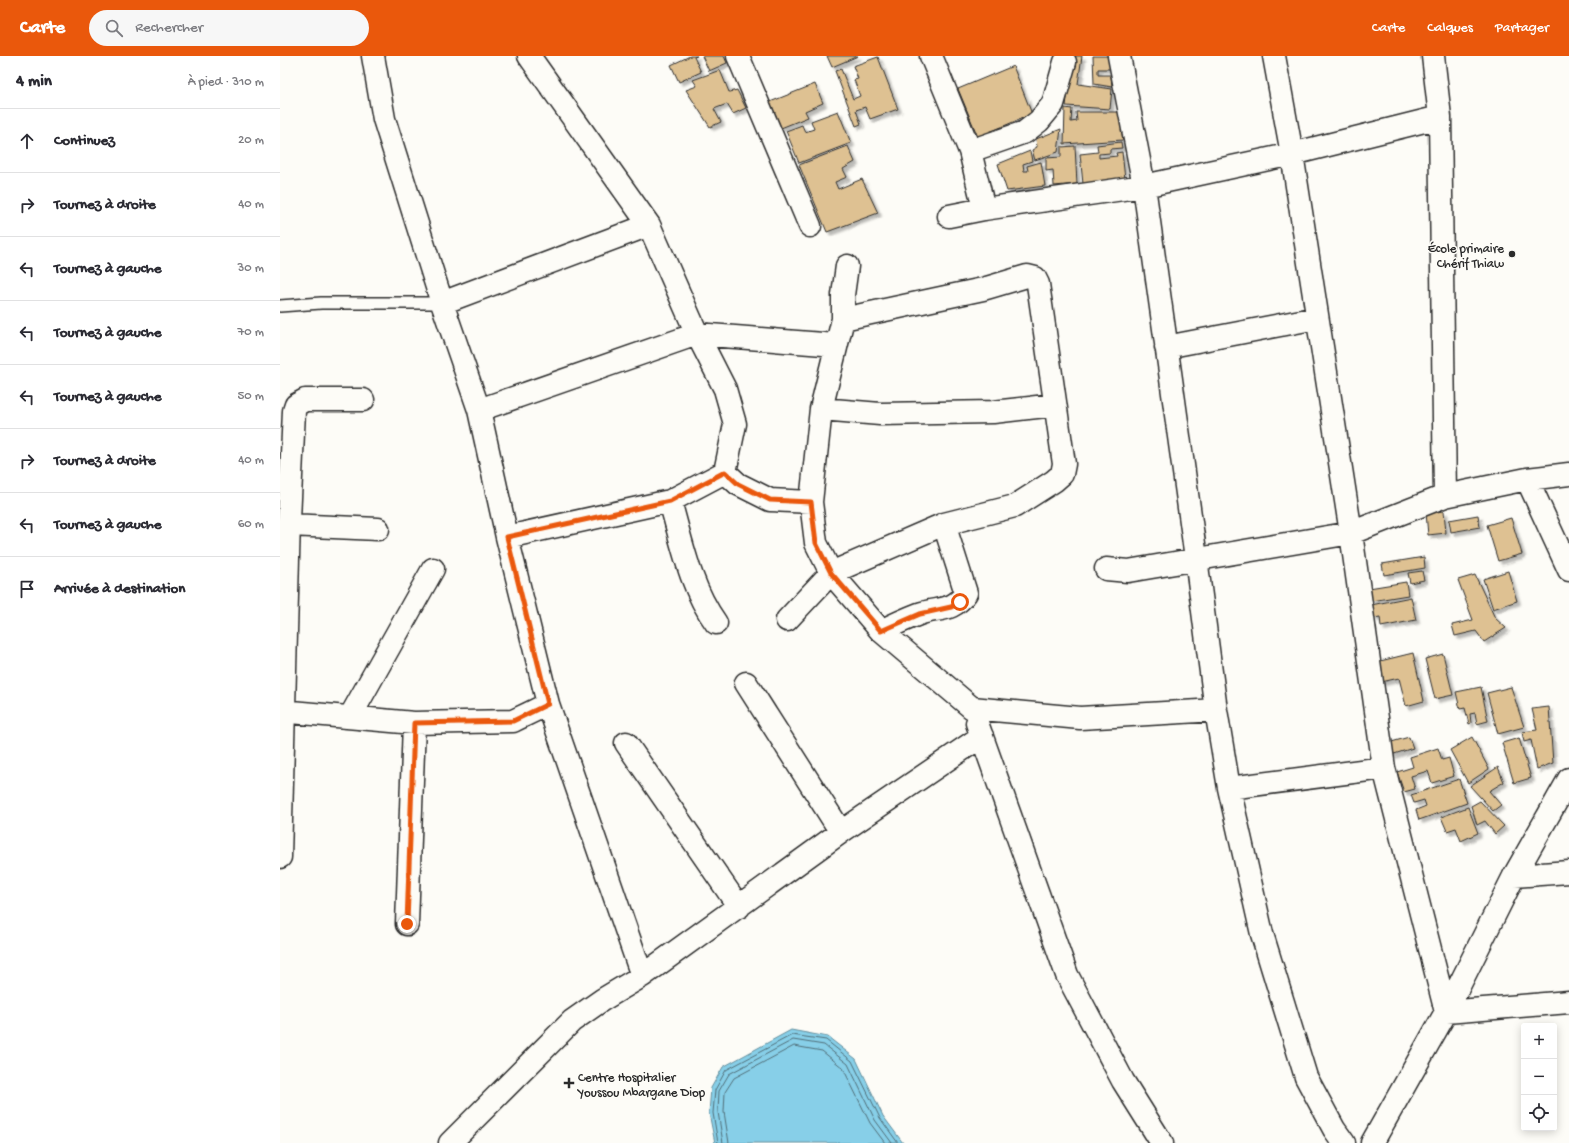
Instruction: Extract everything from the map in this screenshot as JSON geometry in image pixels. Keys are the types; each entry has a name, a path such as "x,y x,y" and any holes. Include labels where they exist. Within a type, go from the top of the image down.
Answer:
{"street":[{"path":"373,56 384,119 442,303 479,410 507,537 548,704 642,976"},
{"path":"529,56 649,225 697,334 725,389 734,424 725,472"},
{"path":"738,56 810,226"},
{"path":"931,56 970,151 984,209"},
{"path":"1119,56 1144,186 1216,710 1229,788 1262,934 1306,1076 1334,1129 1344,1143"},
{"path":"1274,56 1292,154 1351,533 1384,768 1446,1012"},
{"path":"1433,56 1440,116 1445,496"},
{"path":"970,151 1025,132 1039,121 1053,104 1064,62"},
{"path":"949,216 984,209 1144,186 1292,154 1440,116"},
{"path":"442,303 649,225"},
{"path":"847,266 843,295 843,319 822,409 811,502 816,543 831,573 881,631 972,708 1067,975 1123,1081 1162,1143"},
{"path":"787,620 831,573 944,524 1015,506 1054,481 1062,474 1064,464 1036,278 1026,276 983,289 843,319"},
{"path":"1166,347 1317,318"},
{"path":"479,410 697,334 836,345"},
{"path":"280,858 286,521 294,411 296,405 305,400 363,400"},
{"path":"822,409 880,414 993,412 1055,405"},
{"path":"507,537 670,501 725,472"},
{"path":"725,472 738,484 770,500 811,502"},
{"path":"1106,569 1128,571 1196,558 1351,533 1445,496 1528,479 1569,474"},
{"path":"1528,479 1569,570"},
{"path":"670,501 692,579 706,610 716,623"},
{"path":"286,521 378,529"},
{"path":"881,631 920,614 951,607 960,602 966,593 944,524"},
{"path":"350,717 433,569"},
{"path":"746,683 841,832"},
{"path":"282,710 414,723 513,721 548,704"},
{"path":"972,708 1080,718 1216,710"},
{"path":"407,924 414,723"},
{"path":"450,1143 572,1021 602,1000 642,976 841,832 982,736"},
{"path":"626,743 739,907"},
{"path":"1229,788 1384,768"},
{"path":"1380,1139 1514,876 1569,779"},
{"path":"1514,876 1569,872"},
{"path":"1446,1012 1569,1002"}],"lane":[{"path":"280,306 321,303 442,303"}],"water":[{"path":"791,1030 828,1037 856,1059 883,1116 903,1143 715,1143 709,1113 711,1088 723,1067"}],"building":[{"path":"690,56 697,56 694,57 701,72 679,82 671,65"},
{"path":"702,56 724,56 727,63 709,71"},
{"path":"827,56 858,56 832,67"},
{"path":"1072,56 1082,56 1078,84 1112,89 1110,109 1066,106"},
{"path":"1093,56 1108,56 1110,69 1098,69 1098,75 1111,75 1112,87 1094,84"},
{"path":"878,57 898,109 870,119 865,107 856,110 861,124 856,126 835,71 841,69 853,99 860,96 854,80 858,79 853,66"},
{"path":"1013,66 1032,114 978,137 958,89"},
{"path":"720,70 729,92 737,90 746,108 733,114 727,104 714,109 721,122 710,127 686,90 697,86 693,80"},
{"path":"815,84 823,103 805,111 808,117 781,128 770,102"},
{"path":"1065,108 1072,109 1071,122 1077,121 1076,112 1119,112 1123,140 1064,144"},
{"path":"838,111 851,143 799,163 786,131 802,125 805,132 814,129 811,121"},
{"path":"1061,129 1058,152 1035,160 1032,150 1037,147 1036,139"},
{"path":"1121,142 1122,148 1110,149 1110,153 1099,154 1099,158 1117,156 1116,153 1122,152 1125,179 1083,184 1080,154 1098,152 1097,145"},
{"path":"848,146 855,162 843,169 847,177 835,182 838,189 862,179 878,213 827,232 799,165"},
{"path":"1075,146 1077,184 1054,186 1053,170 1046,171 1046,158 1061,157 1061,147"},
{"path":"1030,151 1032,161 1023,164 1024,171 1028,171 1027,166 1041,162 1045,186 1007,191 998,164"},
{"path":"1444,511 1446,533 1428,535 1426,513"},
{"path":"1478,515 1480,527 1451,532 1449,520"},
{"path":"1511,518 1522,554 1498,561 1487,525"},
{"path":"1424,557 1425,568 1384,575 1382,564"},
{"path":"1422,571 1424,580 1410,583 1408,573"},
{"path":"1508,571 1517,601 1493,609 1483,579"},
{"path":"1475,575 1495,618 1506,628 1484,642 1476,631 1455,636 1452,625 1473,620 1458,580"},
{"path":"1406,582 1408,595 1371,601 1369,588"},
{"path":"1411,597 1416,620 1381,627 1380,617 1374,618 1371,605"},
{"path":"1413,653 1424,701 1406,706 1399,678 1377,683 1372,663"},
{"path":"1443,654 1453,695 1435,699 1425,659"},
{"path":"1481,687 1488,721 1477,724 1475,713 1470,714 1471,723 1469,724 1465,708 1460,709 1456,692"},
{"path":"1511,687 1524,727 1498,734 1487,693"},
{"path":"1549,707 1553,763 1537,769 1531,740 1524,742 1522,732 1537,730 1532,709"},
{"path":"1409,737 1413,748 1391,755 1388,743"},
{"path":"1472,737 1489,769 1468,783 1450,750"},
{"path":"1519,738 1531,778 1514,783 1502,743"},
{"path":"1438,748 1442,760 1449,758 1454,776 1432,783 1428,771 1411,776 1415,789 1404,792 1397,772 1413,767 1410,757"},
{"path":"1498,767 1504,782 1489,791 1501,805 1493,811 1470,786"},
{"path":"1459,779 1467,803 1419,820 1416,810 1426,806 1424,800 1414,803 1411,795"},
{"path":"1480,801 1504,826 1495,834 1485,821 1477,825 1471,806"},
{"path":"1468,807 1478,833 1461,841 1456,828 1447,831 1441,817"}],"place":[{"name":"École primaire Chérif Thiaw","path":"1512,254"},
{"name":"Centre Hospitalier Youssou Mbargane Diop","path":"569,1083"}],"route":[{"path":"407,924 414,723 513,721 548,704 507,537 670,501 725,472 738,484 770,500 811,502 816,543 831,573 881,631 920,614 951,607 960,602"}]}
